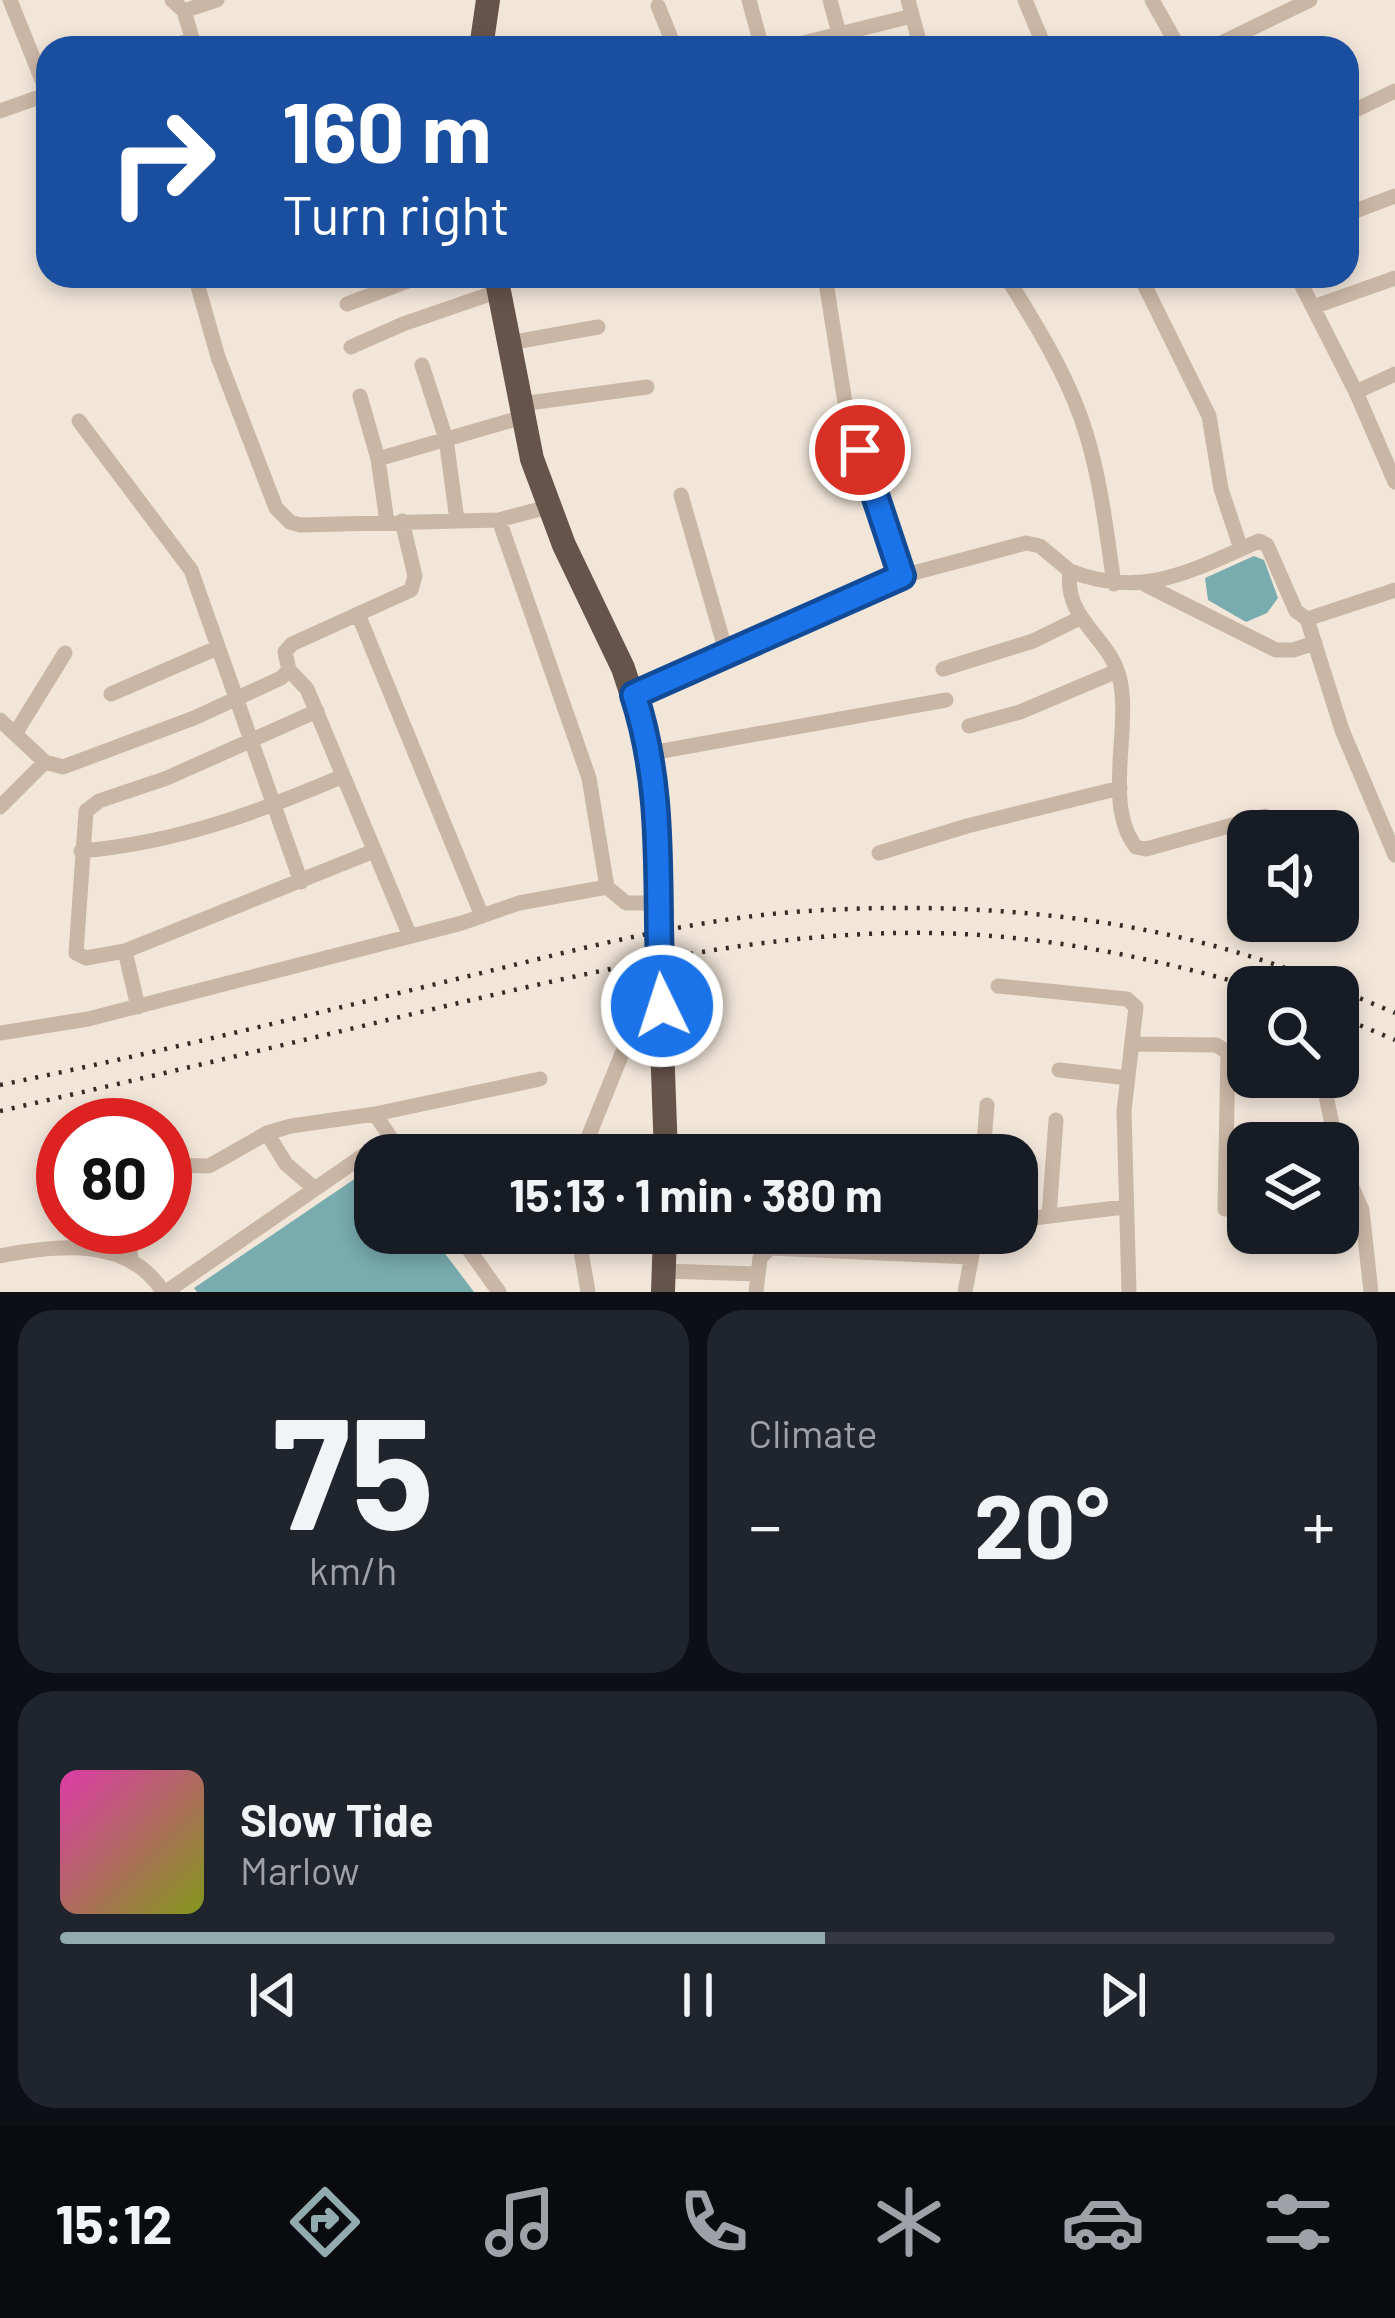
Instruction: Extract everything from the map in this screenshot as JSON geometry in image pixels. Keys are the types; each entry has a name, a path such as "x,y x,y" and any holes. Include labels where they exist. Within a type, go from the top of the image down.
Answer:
{"highway":[{"path":"484,36 488,0"},
{"path":"499,288 522,410 548,506 634,695 651,753 659,826 656,903 665,1134"}],"street":[{"path":"10,0 36,64"},
{"path":"191,36 178,6 217,0"},
{"path":"749,0 759,36"},
{"path":"830,0 839,33"},
{"path":"1025,0 1040,36"},
{"path":"1152,0 1172,36"},
{"path":"1236,36 1310,0"},
{"path":"658,6 670,36"},
{"path":"828,36 910,8"},
{"path":"1359,108 1395,91"},
{"path":"0,111 36,98"},
{"path":"1359,210 1395,196"},
{"path":"1312,307 1395,278"},
{"path":"198,288 218,357 282,517 300,525 499,520 548,506"},
{"path":"347,304 389,288"},
{"path":"351,347 486,288"},
{"path":"827,288 846,409 902,576"},
{"path":"1013,288 1049,346 1081,417 1103,505 1114,584"},
{"path":"1146,288 1209,416 1221,489 1241,549"},
{"path":"1303,288 1395,482"},
{"path":"509,343 598,328"},
{"path":"422,365 446,439 458,520"},
{"path":"1356,392 1395,374"},
{"path":"378,459 522,410 646,387"},
{"path":"361,396 415,584 404,594 292,644 285,652 289,670 307,689 317,711 410,936"},
{"path":"79,421 191,570 301,882"},
{"path":"681,495 727,655"},
{"path":"499,520 589,778 607,887"},
{"path":"634,695 902,576 1026,544 1040,546 1070,571 1114,584 1146,584 1183,574 1259,541 1267,545 1296,611 1307,620 1365,790 1395,855"},
{"path":"1070,571 1069,596 1121,682 1120,788 1128,837 1136,848 1146,849 1227,826"},
{"path":"1146,584 1276,650 1315,644"},
{"path":"1307,620 1395,590"},
{"path":"358,614 482,916"},
{"path":"943,669 1015,647 1080,618"},
{"path":"111,694 217,647"},
{"path":"15,734 65,652"},
{"path":"0,720 45,762 62,767 237,699 289,670"},
{"path":"969,726 1020,712 1117,671"},
{"path":"651,753 946,700"},
{"path":"317,711 167,778 99,801 83,818 76,953 86,958 125,951 374,851"},
{"path":"0,807 45,762"},
{"path":"81,850 174,838 275,805 343,776"},
{"path":"879,853 1120,788"},
{"path":"0,1033 138,1006 518,903 607,887 626,903 656,903"},
{"path":"125,951 138,1006"},
{"path":"998,986 1126,999 1137,1013 1124,1111 1129,1292"},
{"path":"589,1134 634,1024 644,1011 662,1006"},
{"path":"1133,1043 1216,1045 1228,1052 1225,1209"},
{"path":"1059,1070 1129,1078"},
{"path":"192,1166 209,1166 267,1133 540,1078"},
{"path":"985,1134 988,1105"},
{"path":"375,1114 388,1134"},
{"path":"1049,1216 1056,1120"},
{"path":"267,1133 286,1164 314,1188"},
{"path":"0,1256 78,1248 122,1254 155,1279 164,1292 354,1161"},
{"path":"1359,1203 1371,1292"},
{"path":"1038,1217 1124,1207"},
{"path":"756,1292 760,1258 770,1248 971,1257"},
{"path":"130,1254 131,1260"},
{"path":"472,1254 499,1292"},
{"path":"582,1254 588,1292"},
{"path":"965,1292 972,1254"},
{"path":"664,1281 758,1274"}],"water":[{"path":"1254,556 1264,560 1278,598 1267,613 1246,622 1208,600 1205,578"},
{"path":"354,1179 354,1254 445,1254 474,1292 197,1292 194,1288"}],"railway":[{"path":"0,1085 637,936 765,915 875,908 1009,912 1142,929 1279,966"},
{"path":"0,1111 569,978 690,954 811,938 933,933 1015,938 1135,957 1227,980"},
{"path":"1359,998 1395,1013"},
{"path":"1359,1025 1395,1040"}],"route":[{"path":"662,1006 656,903 657,791 634,695 902,576 860,450"}]}
